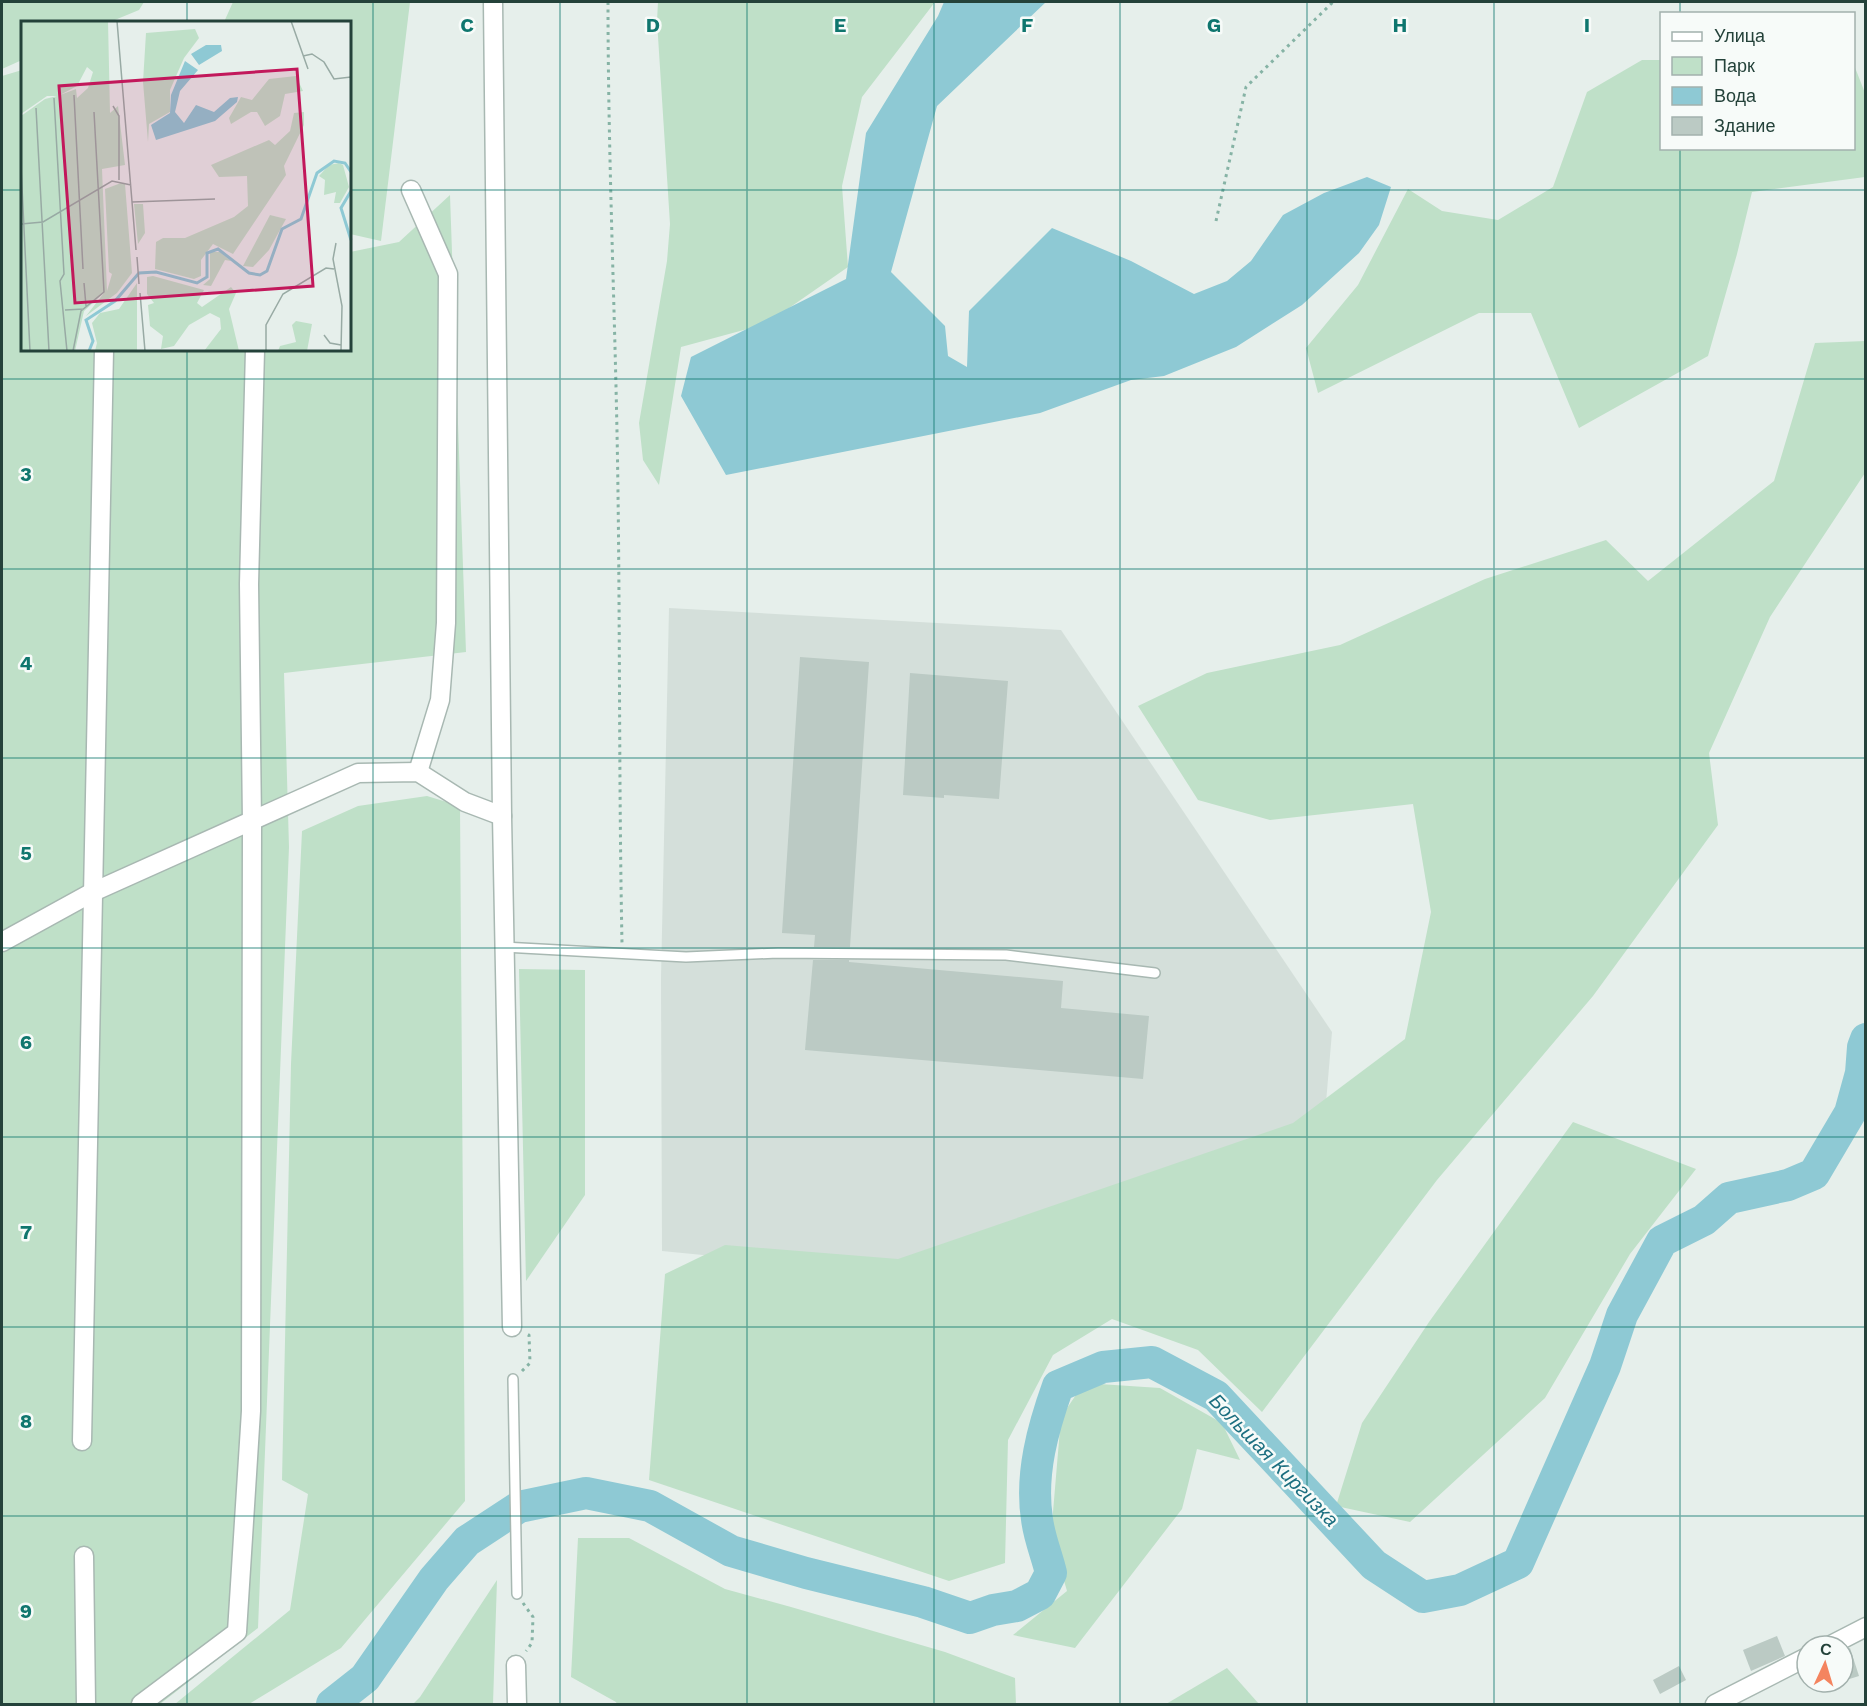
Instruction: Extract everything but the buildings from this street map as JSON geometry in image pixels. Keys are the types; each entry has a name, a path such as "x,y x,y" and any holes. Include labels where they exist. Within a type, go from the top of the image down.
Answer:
{"street":[{"path":"493,2 502,816 512,1327"},
{"path":"411,190 448,274 446,623 440,700 418,772"},
{"path":"82,1442 104,351"},
{"path":"141,1704 237,1632 251,1412 252,822 249,584 255,351"},
{"path":"2,942 93,892 252,822 358,772 418,772 465,802 502,816"},
{"path":"84,1556 86,1704"},
{"path":"1852,1634 1866,1627"},
{"path":"1715,1704 1795,1663"},
{"path":"516,1665 517,1704"}],"lane":[{"path":"505,947 686,957 778,953 1006,955 1155,973"},
{"path":"513,1379 517,1594"}],"path":[{"path":"608,2 608,105 618,493 622,953"},
{"path":"1216,221 1246,87 1333,2"},
{"path":"512,1327 529,1335 530,1354 530,1363 513,1379"},
{"path":"516,1665 532,1643 533,1617 517,1594"}],"shaded area":[{"path":"669,608 1061,630 1332,1032 1319,1185 888,1273 662,1251 661,978"}],"green space":[{"path":"2,2 144,2 139,10 112,21 21,21 21,60 2,69"},
{"path":"233,2 410,2 381,241 351,234 351,21 224,21"},
{"path":"658,2 935,2 862,97 842,186 848,267 766,324 681,347 659,485 643,460 639,423 667,261 670,224 657,21"},
{"path":"1642,60 1660,60 1660,150 1855,150 1855,68 1865,93 1865,177 1752,192 1708,356 1579,428 1531,313 1479,313 1318,393 1306,348 1358,285 1408,189 1442,211 1498,220 1553,187 1587,92"},
{"path":"21,70 21,351 351,351 351,252 399,242 450,195 466,652 284,673 289,847 258,1628 160,1704 2,1704 2,76"},
{"path":"1865,341 1865,473 1770,617 1709,753 1718,825 1593,996 1437,1180 1262,1412 1198,1350 1112,1319 1053,1355 1008,1440 1005,1563 949,1581 649,1480 665,1274 725,1245 898,1259 1293,1123 1405,1039 1431,912 1413,804 1270,820 1198,800 1138,706 1207,673 1340,645 1485,579 1606,540 1648,581 1774,481 1815,343"},
{"path":"427,796 460,806 465,1501 341,1648 249,1704 175,1704 290,1610 308,1494 282,1480 291,1064 302,831 358,806"},
{"path":"519,969 585,970 585,1195 526,1281"},
{"path":"1573,1122 1696,1169 1630,1254 1545,1398 1410,1522 1336,1506 1362,1423 1429,1322"},
{"path":"1084,1383 1160,1388 1222,1423 1240,1460 1197,1449 1182,1509 1075,1648 1013,1635 1067,1591 1051,1536 1061,1417"},
{"path":"578,1538 629,1538 725,1589 945,1652 1015,1678 1016,1704 617,1704 571,1677"},
{"path":"497,1580 493,1704 413,1704 420,1697"},
{"path":"1227,1668 1259,1704 1166,1704"}],"water":[{"path":"944,2 1046,2 937,106 891,272 945,326 948,356 967,367 969,311 1052,228 1131,261 1194,294 1227,281 1251,261 1283,215 1324,193 1367,177 1391,187 1379,225 1359,253 1302,305 1236,347 1164,376 1131,380 1040,413 726,475 681,396 691,357 846,279 866,133 938,16"}],"waterway":[{"name":"Большая Киргизка","path":"332,1704 365,1678 434,1579 467,1541 519,1507 586,1493 650,1506 731,1551 806,1573 923,1602 970,1618 993,1610 1017,1606 1040,1594 1051,1573 1038,1526 1035,1485 1039,1451 1058,1386 1103,1367 1152,1362 1216,1396 1374,1565 1423,1597 1460,1590 1518,1563 1605,1366 1622,1315 1662,1241 1704,1220 1729,1198 1788,1185 1814,1174 1850,1113 1861,1073 1863,1047 1866,1039"}]}
